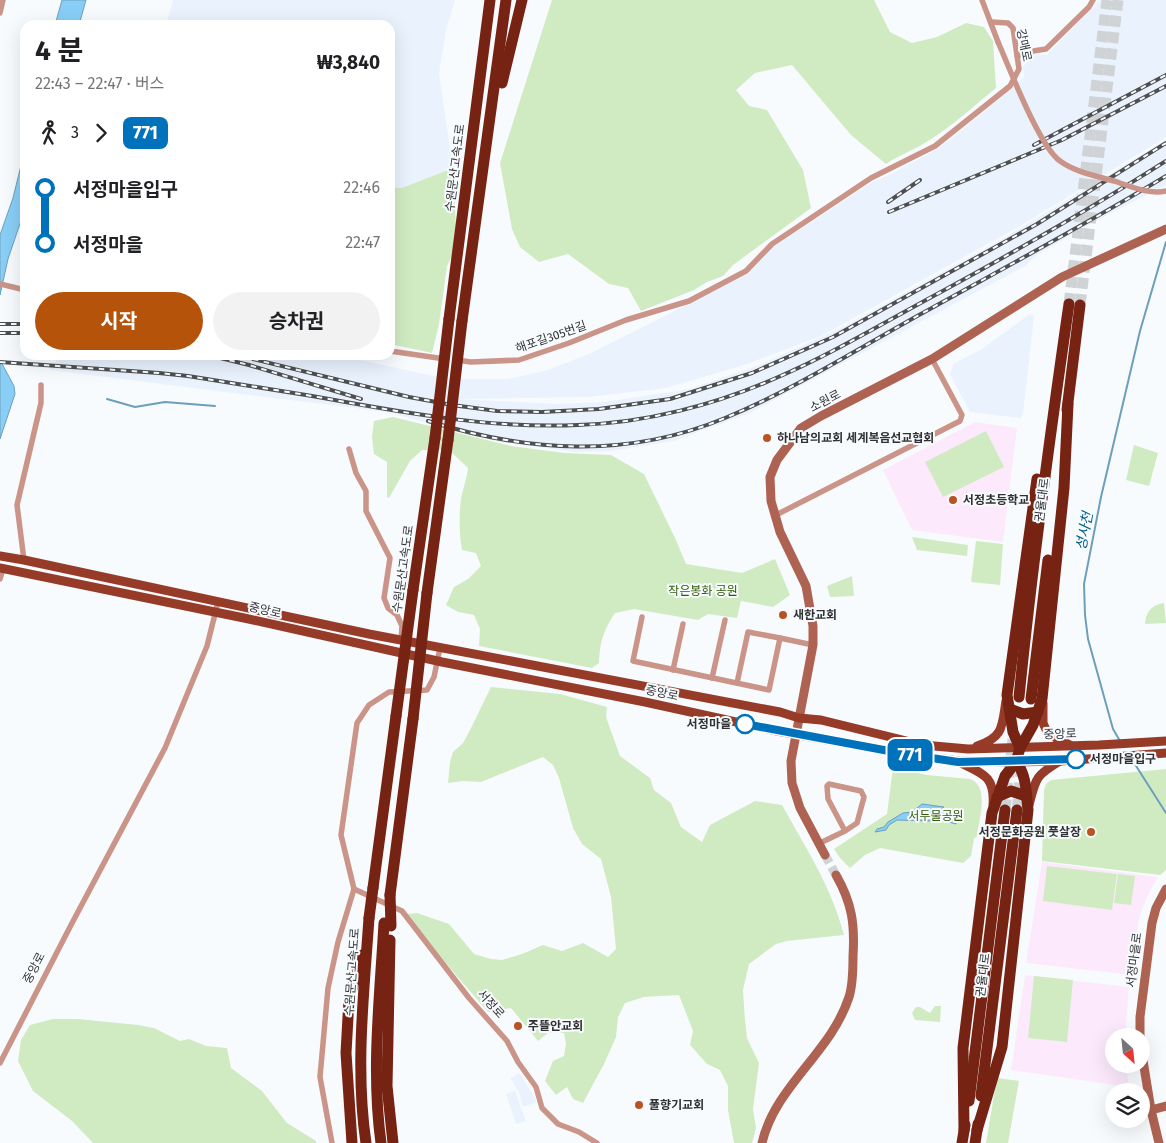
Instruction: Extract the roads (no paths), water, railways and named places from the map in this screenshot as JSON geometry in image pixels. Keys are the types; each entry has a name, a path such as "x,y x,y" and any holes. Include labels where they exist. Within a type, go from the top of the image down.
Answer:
{"highway":[{"name":"수원문산고속도로","path":"366,1143 362,1084 362,1035 369,918 435,438 490,0"},
{"path":"380,1143 376,1082 378,998 427,593 506,0"},
{"path":"488,141 522,0"},
{"name":"권율대로","path":"964,1130 963,1048 992,813 1005,776 1016,762 1020,748 1027,738 1038,712 1037,699 1068,404 1074,305 1055,399 1019,697"},
{"path":"1020,748 1012,732 1007,695 1036,482 1055,399"},
{"path":"1010,709 1023,714 1038,712"},
{"name":"권율대로","path":"975,1143 1026,796 1022,770 1016,762"},
{"path":"997,797 1011,792 1026,796"},
{"name":"권율대로","path":"962,1143 972,1084 1005,810"},
{"path":"387,925 387,1086 394,1143"},
{"path":"352,1143 346,1053 350,999 368,932"}],"main road":[{"name":"소원로","path":"796,735 813,645 813,626 806,586 774,516 770,477 777,460 801,428 821,416 932,359 1062,277 1166,229"},
{"name":"중앙로","path":"0,556 401,641 771,710 799,718 821,720 922,745 968,749 1099,746 1166,741"},
{"name":"중앙로","path":"2,568 796,735 958,762 1061,761 1166,753"},
{"path":"968,749 986,743 998,736 1002,728 1007,695"},
{"path":"1037,699 1048,734 1072,746"},
{"path":"796,735 791,761 792,783 800,808 825,854"},
{"path":"1023,810 1039,775 1061,761"},
{"path":"958,762 988,778 993,789 992,813"},
{"path":"762,1143 773,1114 784,1094 820,1050 841,1018 850,996 854,923 845,891 836,875"},
{"name":"서정마을로","path":"1140,1028 1152,924 1156,908 1166,889"},
{"path":"1145,1073 1159,1143"},
{"path":"1151,1110 1166,1106"}],"street":[{"path":"0,13 3,0"},
{"name":"강매로","path":"982,0 998,42 1031,116 1049,150 1058,160 1082,172 1150,192 1166,191"},
{"path":"1017,56 1046,49 1089,7 1093,0"},
{"name":"강매로","path":"991,22 1008,24 1013,28 1019,69 1010,86"},
{"name":"해포길305번길","path":"395,352 471,362 519,360 569,343 626,320 689,301 746,271 772,244 871,178 935,146 1010,86"},
{"path":"0,284 20,289"},
{"path":"774,516 960,421 962,415 932,359"},
{"path":"24,560 17,505 41,403 41,385"},
{"path":"349,449 356,473 366,491 366,511 390,558 384,598 388,608 397,615 402,626 401,641"},
{"path":"0,578 2,568"},
{"name":"중앙로","path":"0,1063 165,748 207,646 218,602"},
{"path":"642,617 633,662 769,690 780,638"},
{"path":"712,678 725,620"},
{"path":"673,670 683,624"},
{"path":"737,683 748,632 813,645"},
{"path":"332,1143 320,1077 327,998 338,942 354,889 341,835 357,723 369,705 389,692 427,690 434,677 440,648"},
{"path":"818,844 845,831 857,823 862,803 863,793 861,790 829,784 827,786 828,799 845,831"},
{"name":"서정로","path":"354,889 402,911 468,998 507,1041 518,1062 536,1087 542,1108 558,1124 579,1132 597,1143"}],"water":[{"path":"62,0 86,0 80,20 56,20"},
{"path":"20,169 20,224 8,259 0,295 0,235 13,198"},
{"path":"0,360 14,386 15,394 0,439"},
{"path":"922,804 944,807 942,809 945,815 955,815 956,824 938,819 931,821 897,820 889,825 886,830 875,832 903,813 912,812"}],"waterway":[{"name":"성사천","path":"1120,741 1113,729 1088,639 1084,584 1101,497 1140,331 1166,242"},
{"path":"107,399 135,407 165,402 215,406"},
{"name":"성사천","path":"1131,758 1166,813"}],"tunnel":[{"path":"1069,304 1107,0"},
{"path":"1080,305 1118,0"},
{"path":"1005,810 1013,739"},
{"path":"1017,810 1021,772"},
{"path":"825,855 836,875"}],"railway":[{"path":"1034,145 1166,75"},
{"path":"889,212 1062,140 1166,86"},
{"path":"257,360 409,397 497,411 542,412 599,409 670,399 752,373 833,337 1037,224 1166,143"},
{"path":"0,362 188,376 411,413 478,422 545,426 629,421 679,411 729,396 753,388 818,359 1025,245 1166,161"},
{"path":"428,421 502,439 577,446 614,445 651,440 688,431 725,418 799,383 1166,176"},
{"path":"888,202 920,180"},
{"path":"0,324 20,324"},
{"path":"0,333 20,333"},
{"path":"228,360 361,399"}],"place":[{"name":"하나남의교회 세계복음선교협회","path":"767,438"},
{"name":"서정초등학교","path":"953,500"},
{"name":"새한교회","path":"783,615"},
{"name":"서정마을","path":"745,724"},
{"name":"서정마을입구","path":"1076,759"},
{"name":"서정문화공원 풋살장","path":"1091,832"},
{"name":"주뜰안교회","path":"518,1026"},
{"name":"풀향기교회","path":"639,1105"}],"park label":[{"name":"작은봉화 공원","path":"703,591"},
{"name":"서두물공원","path":"936,816"}]}
